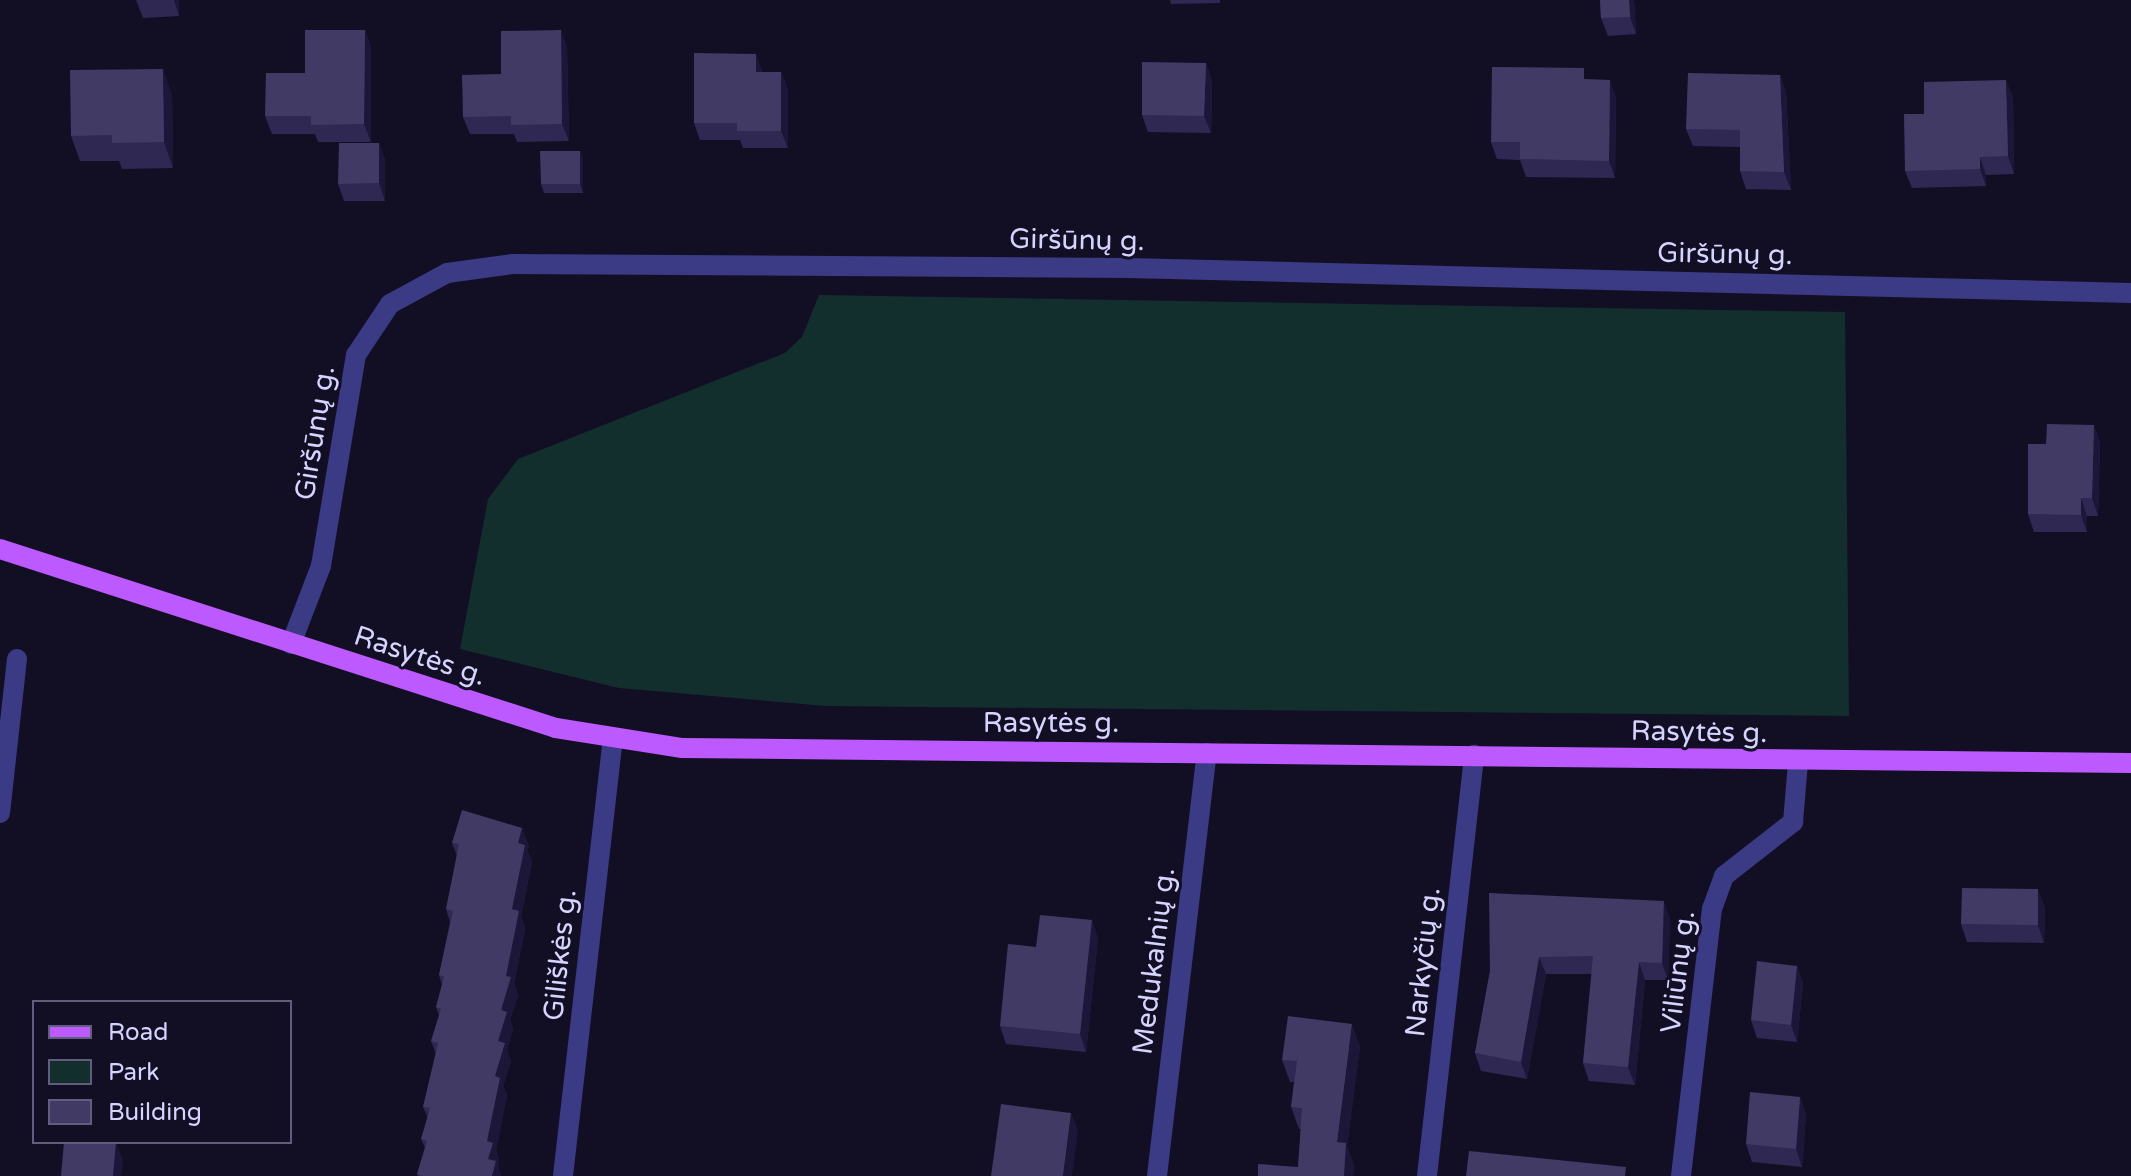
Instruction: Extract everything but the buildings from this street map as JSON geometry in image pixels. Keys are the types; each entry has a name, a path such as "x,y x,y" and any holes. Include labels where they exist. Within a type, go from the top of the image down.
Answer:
{"main road":[{"name":"Rasytės g.","path":"0,549 556,728 613,740 764,752 1474,755 1798,762 2131,763"}],"street":[{"name":"Giršūnų g.","path":"291,644 321,566 356,355 390,304 447,273 513,264 1128,268 2131,293"},
{"path":"0,813 17,659"},
{"name":"Giliškės g.","path":"563,1176 613,740"},
{"name":"Medukalnių g.","path":"1157,1176 1207,753"},
{"name":"Narkyčių g.","path":"1427,1176 1474,755"},
{"name":"Viliūnų g.","path":"1681,1176 1712,909 1724,876 1793,822 1798,762"}],"green space":[{"path":"819,295 1845,312 1849,716 826,706 619,688 460,649 488,499 518,459 785,353 802,337"}]}
